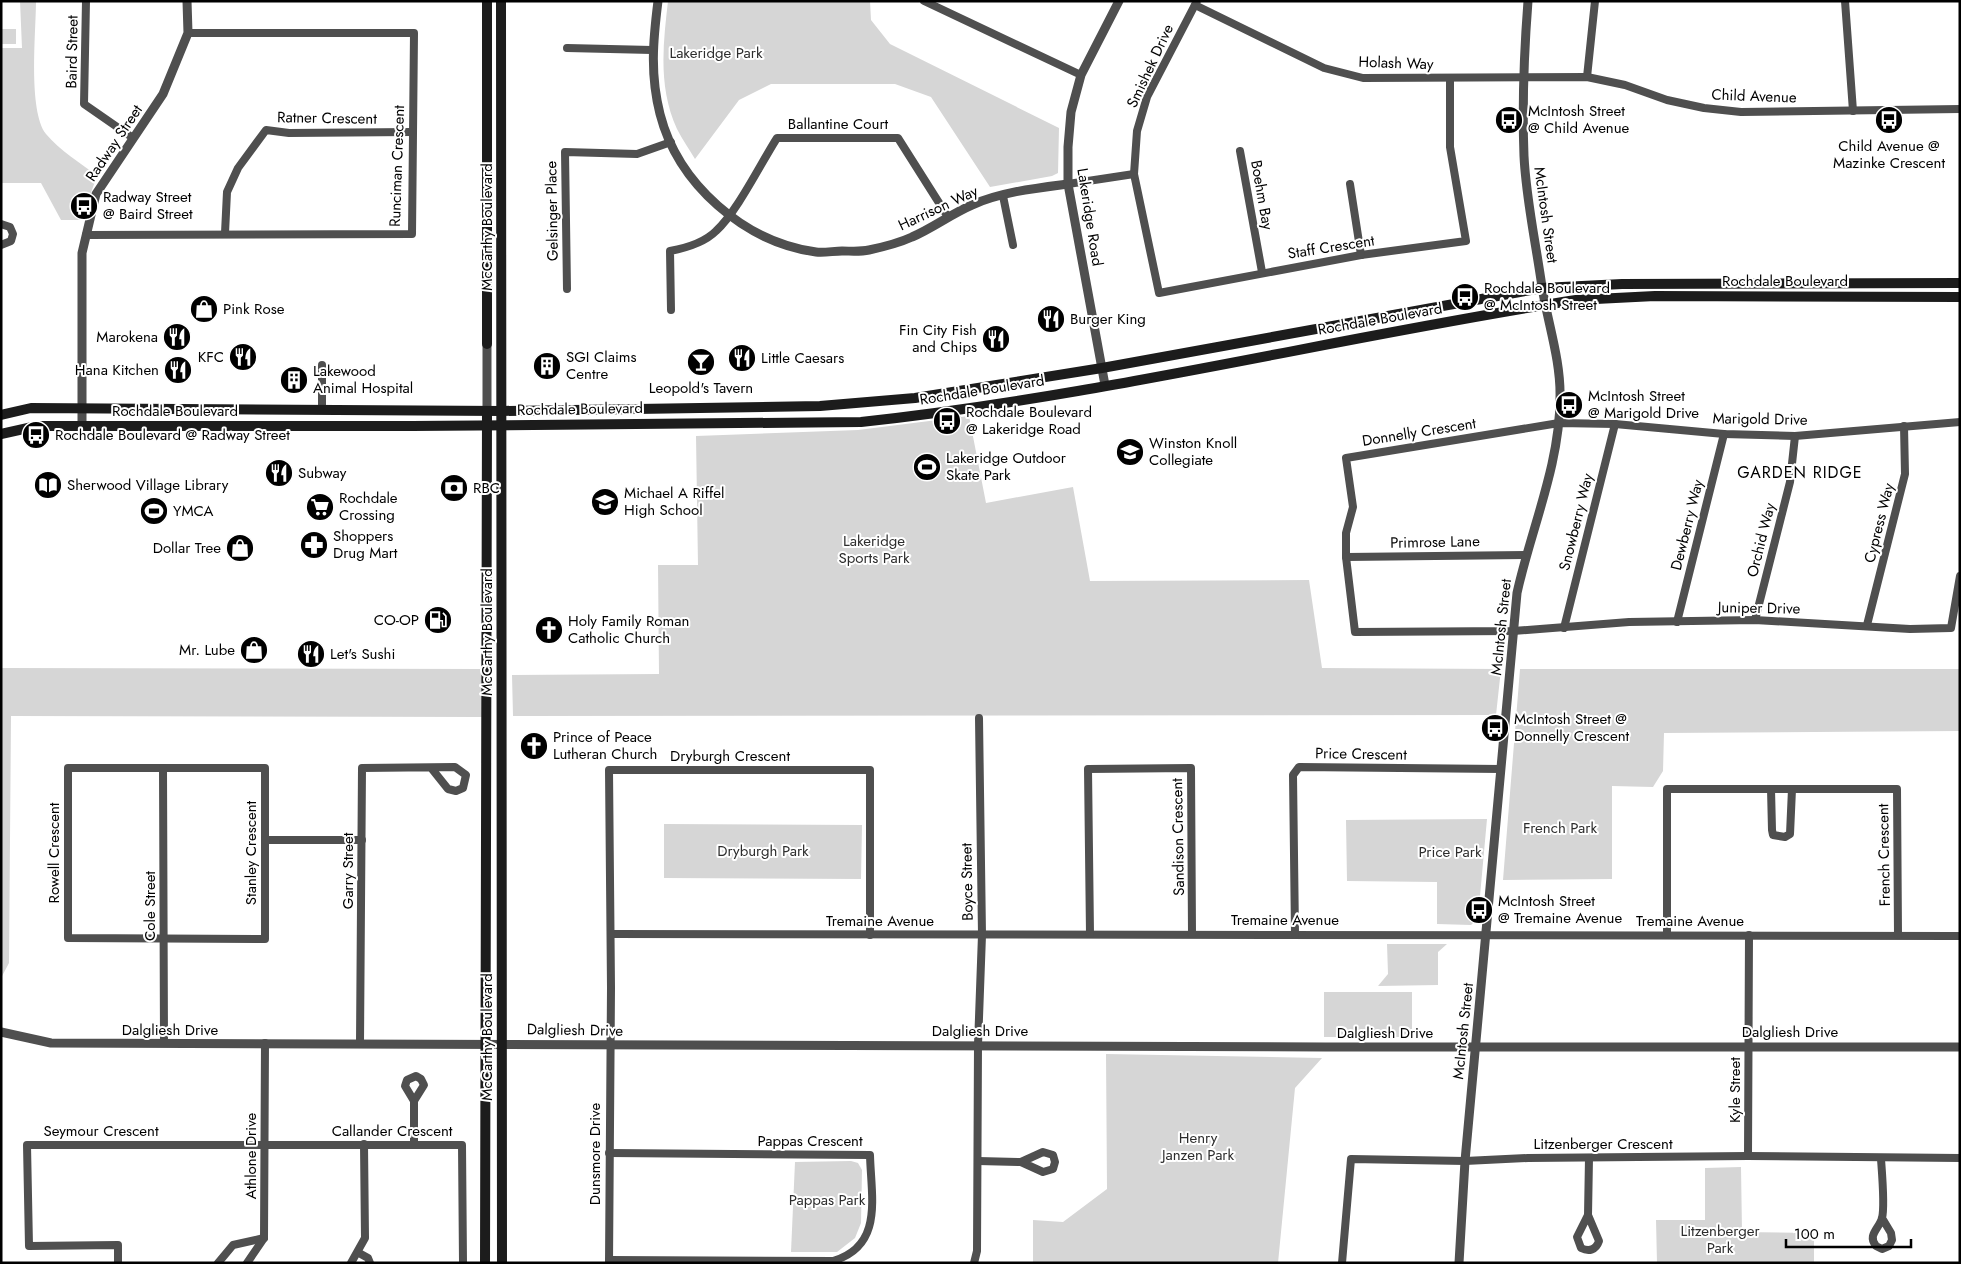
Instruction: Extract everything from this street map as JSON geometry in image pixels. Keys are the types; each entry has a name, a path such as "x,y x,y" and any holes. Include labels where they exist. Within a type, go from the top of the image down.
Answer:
{"main road":[{"name":"McCarthy Boulevard","path":"487,1 487,344"},
{"name":"McCarthy Boulevard","path":"501,1 502,1263"},
{"name":"Rochdale Boulevard","path":"1,415 31,408 502,411 820,406 915,398 1102,368 1542,288 1622,284 1960,283"},
{"name":"Rochdale Boulevard","path":"1,434 26,427 82,426 502,426 862,422 931,415 1546,305 1610,297 1960,297"},
{"name":"McCarthy Boulevard","path":"485,1263 486,411"}],"street":[{"name":"Baird Street","path":"86,1 84,104 133,138"},
{"name":"Radway Street","path":"82,426 82,253 96,194 163,94 188,33 188,1"},
{"name":"Harrison Way","path":"658,1 652,50 660,116 671,142 689,174 728,216 752,230 781,243 816,252 867,251 912,238 974,204 1002,196 1134,174"},
{"path":"924,1 1081,75"},
{"name":"Lakeridge Road","path":"1105,385 1068,184 1068,147 1072,112 1081,75 1119,1"},
{"name":"McIntosh Street","path":"1459,1263 1465,1161 1517,593 1525,555 1542,501 1559,423 1559,375 1542,288 1524,158 1522,78 1528,1"},
{"path":"1587,77 1595,1"},
{"path":"1846,1 1853,111"},
{"name":"Holash Way","path":"1196,3 1324,68 1363,78 1522,78"},
{"name":"Smishek Drive","path":"1134,174 1137,130 1147,98 1196,3"},
{"name":"Runciman Crescent","path":"86,235 225,233 412,234 414,33 188,33"},
{"path":"567,48 652,50"},
{"name":"Child Avenue","path":"1522,78 1587,77 1625,85 1667,100 1704,108 1741,112 1960,109"},
{"name":"Staff Crescent","path":"1134,174 1159,293 1361,254 1466,241 1450,147 1450,79"},
{"name":"Ratner Crescent","path":"225,233 227,192 238,168 266,130 290,133 412,132"},
{"name":"Ballantine Court","path":"728,216 777,138 898,138 948,217"},
{"name":"Gelsinger Place","path":"568,289 565,152 637,154 671,142"},
{"name":"Boehm Bay","path":"1240,152 1262,272"},
{"path":"1350,184 1361,254"},
{"path":"1002,196 1013,246"},
{"path":"670,310 670,251 688,248 715,232 728,216"},
{"path":"1,224 8,225 13,234 11,241 1,244"},
{"name":"McCarthy Boulevard","path":"486,411 487,344"},
{"path":"322,365 322,410"},
{"name":"Marigold Drive","path":"1559,423 1615,424 1724,434 1795,436 1960,422"},
{"name":"Donnelly Crescent","path":"1513,631 1355,632 1346,557 1346,533 1353,507 1346,458 1559,423"},
{"name":"Snowberry Way","path":"1564,628 1615,424"},
{"name":"Cypress Way","path":"1867,625 1905,474 1904,426"},
{"name":"Dewberry Way","path":"1677,622 1724,434"},
{"name":"Orchid Way","path":"1754,620 1790,482 1795,436"},
{"name":"Primrose Lane","path":"1346,557 1525,555"},
{"name":"Juniper Drive","path":"1513,631 1629,622 1754,620 1867,625 1910,629 1951,628 1960,576"},
{"name":"Boyce Street","path":"978,1045 982,935 979,718"},
{"name":"Price Crescent","path":"1295,934 1293,775 1299,767 1501,769"},
{"name":"Rowell Crescent","path":"163,768 68,768 68,938 163,939"},
{"name":"Stanley Crescent","path":"163,768 265,768 265,939 163,939"},
{"name":"Cole Street","path":"163,768 164,1043"},
{"name":"Garry Street","path":"360,1043 362,768 432,769"},
{"name":"Sandison Crescent","path":"1090,934 1088,769 1182,768 1191,768 1192,934"},
{"name":"Dryburgh Crescent","path":"609,1045 611,934 608,770 870,770 870,935"},
{"name":"French Crescent","path":"1667,934 1668,788 1897,788 1898,935"},
{"path":"1771,788 1772,830 1774,835 1779,837 1790,834 1792,788"},
{"path":"265,840 362,840"},
{"name":"Tremaine Avenue","path":"611,934 1667,934 1960,936"},
{"name":"Kyle Street","path":"1748,1156 1749,935"},
{"name":"Dalgliesh Drive","path":"1,1032 51,1043 1960,1047"},
{"name":"Athlone Drive","path":"264,1238 265,1043"},
{"name":"Dunsmore Drive","path":"609,1045 609,1261"},
{"path":"974,1263 977,1251 978,1045"},
{"path":"414,1101 414,1144"},
{"name":"Callander Crescent","path":"265,1144 462,1144 463,1263"},
{"name":"Seymour Crescent","path":"118,1263 118,1245 28,1246 27,1145 265,1144"},
{"path":"351,1263 365,1238 364,1144"},
{"name":"Pappas Crescent","path":"609,1153 870,1155 871,1224 868,1236 860,1246 848,1257 834,1261 609,1261"},
{"name":"Litzenberger Crescent","path":"1342,1263 1350,1159 1465,1161 1748,1156 1881,1159 1960,1158"},
{"path":"1588,1215 1590,1158"},
{"path":"1881,1159 1882,1218"},
{"path":"978,1162 1021,1162"},
{"path":"218,1263 233,1245 264,1238"},
{"path":"247,1263 264,1238"},
{"path":"358,1252 368,1258 370,1263"}],"green space":[{"path":"20,1 36,1 34,70 40,123 46,134 57,145 97,176 81,220 61,220 41,183 1,183 1,48 22,48"},
{"name":"Lakeridge Park","path":"668,1 870,1 871,20 890,44 1059,128 1058,173 1052,176 990,187 931,97 895,84 771,84 739,100 695,159 677,129 671,113 664,82 664,50"},
{"path":"1,29 16,29 16,44 1,44"},
{"name":"Lakeridge Sports Park","path":"969,416 986,503 1073,487 1090,581 1309,580 1322,668 1501,669 1496,715 513,716 512,675 659,674 658,565 698,565 696,436 858,430"},
{"path":"1,668 481,669 482,717 11,716 9,963 1,978"},
{"name":"French Park","path":"1520,669 1960,669 1960,731 1664,733 1663,771 1653,787 1612,786 1612,879 1503,880"},
{"name":"Price Park","path":"1487,819 1478,918 1471,925 1437,924 1437,882 1347,881 1346,820"},
{"name":"Dryburgh Park","path":"664,824 862,825 861,879 664,878"},
{"path":"1387,944 1447,944 1438,952 1438,985 1378,986 1388,974"},
{"path":"1324,992 1412,992 1412,1037 1324,1037"},
{"name":"Henry Janzen Park","path":"1106,1054 1322,1058 1295,1088 1278,1263 1033,1263 1033,1220 1063,1222 1107,1189"},
{"name":"Pappas Park","path":"851,1161 858,1163 862,1170 861,1223 855,1238 837,1252 791,1252 795,1162"},
{"name":"Litzenberger Park","path":"1741,1167 1742,1232 1814,1233 1814,1263 1657,1263 1656,1220 1705,1220 1705,1168"}],"place":[{"name":"McIntosh Street @ Child Avenue","path":"1509,120"},
{"name":"Child Avenue @ Mazinke Crescent","path":"1889,120"},
{"name":"Radway Street @ Baird Street","path":"84,206"},
{"name":"Rochdale Boulevard @ McIntosh Street","path":"1465,297"},
{"name":"Pink Rose","path":"204,309"},
{"name":"Burger King","path":"1051,319"},
{"name":"Marokena","path":"177,337"},
{"name":"Fin City Fish and Chips","path":"996,339"},
{"name":"KFC","path":"243,357"},
{"name":"Little Caesars","path":"742,358"},
{"name":"Leopold's Tavern","path":"701,362"},
{"name":"SGI Claims Centre","path":"547,366"},
{"name":"Hana Kitchen","path":"178,370"},
{"name":"Lakewood Animal Hospital","path":"294,380"},
{"name":"McIntosh Street @ Marigold Drive","path":"1569,405"},
{"name":"Rochdale Boulevard @ Lakeridge Road","path":"947,421"},
{"name":"Rochdale Boulevard @ Radway Street","path":"36,435"},
{"name":"Winston Knoll Collegiate","path":"1130,452"},
{"name":"Lakeridge Outdoor Skate Park","path":"927,467"},
{"name":"Subway","path":"279,473"},
{"name":"Sherwood Village Library","path":"48,485"},
{"name":"RBC","path":"454,488"},
{"name":"Michael A Riffel High School","path":"605,502"},
{"name":"Rochdale Crossing","path":"320,507"},
{"name":"YMCA","path":"154,511"},
{"name":"Shoppers Drug Mart","path":"314,545"},
{"name":"Dollar Tree","path":"240,548"},
{"name":"CO-OP","path":"438,620"},
{"name":"Holy Family Roman Catholic Church","path":"549,630"},
{"name":"Mr. Lube","path":"254,650"},
{"name":"Let's Sushi","path":"311,654"},
{"name":"McIntosh Street @ Donnelly Crescent","path":"1495,728"},
{"name":"Prince of Peace Lutheran Church","path":"534,746"},
{"name":"McIntosh Street @ Tremaine Avenue","path":"1479,910"}],"district":[{"name":"GARDEN RIDGE","path":"1800,472"}]}
